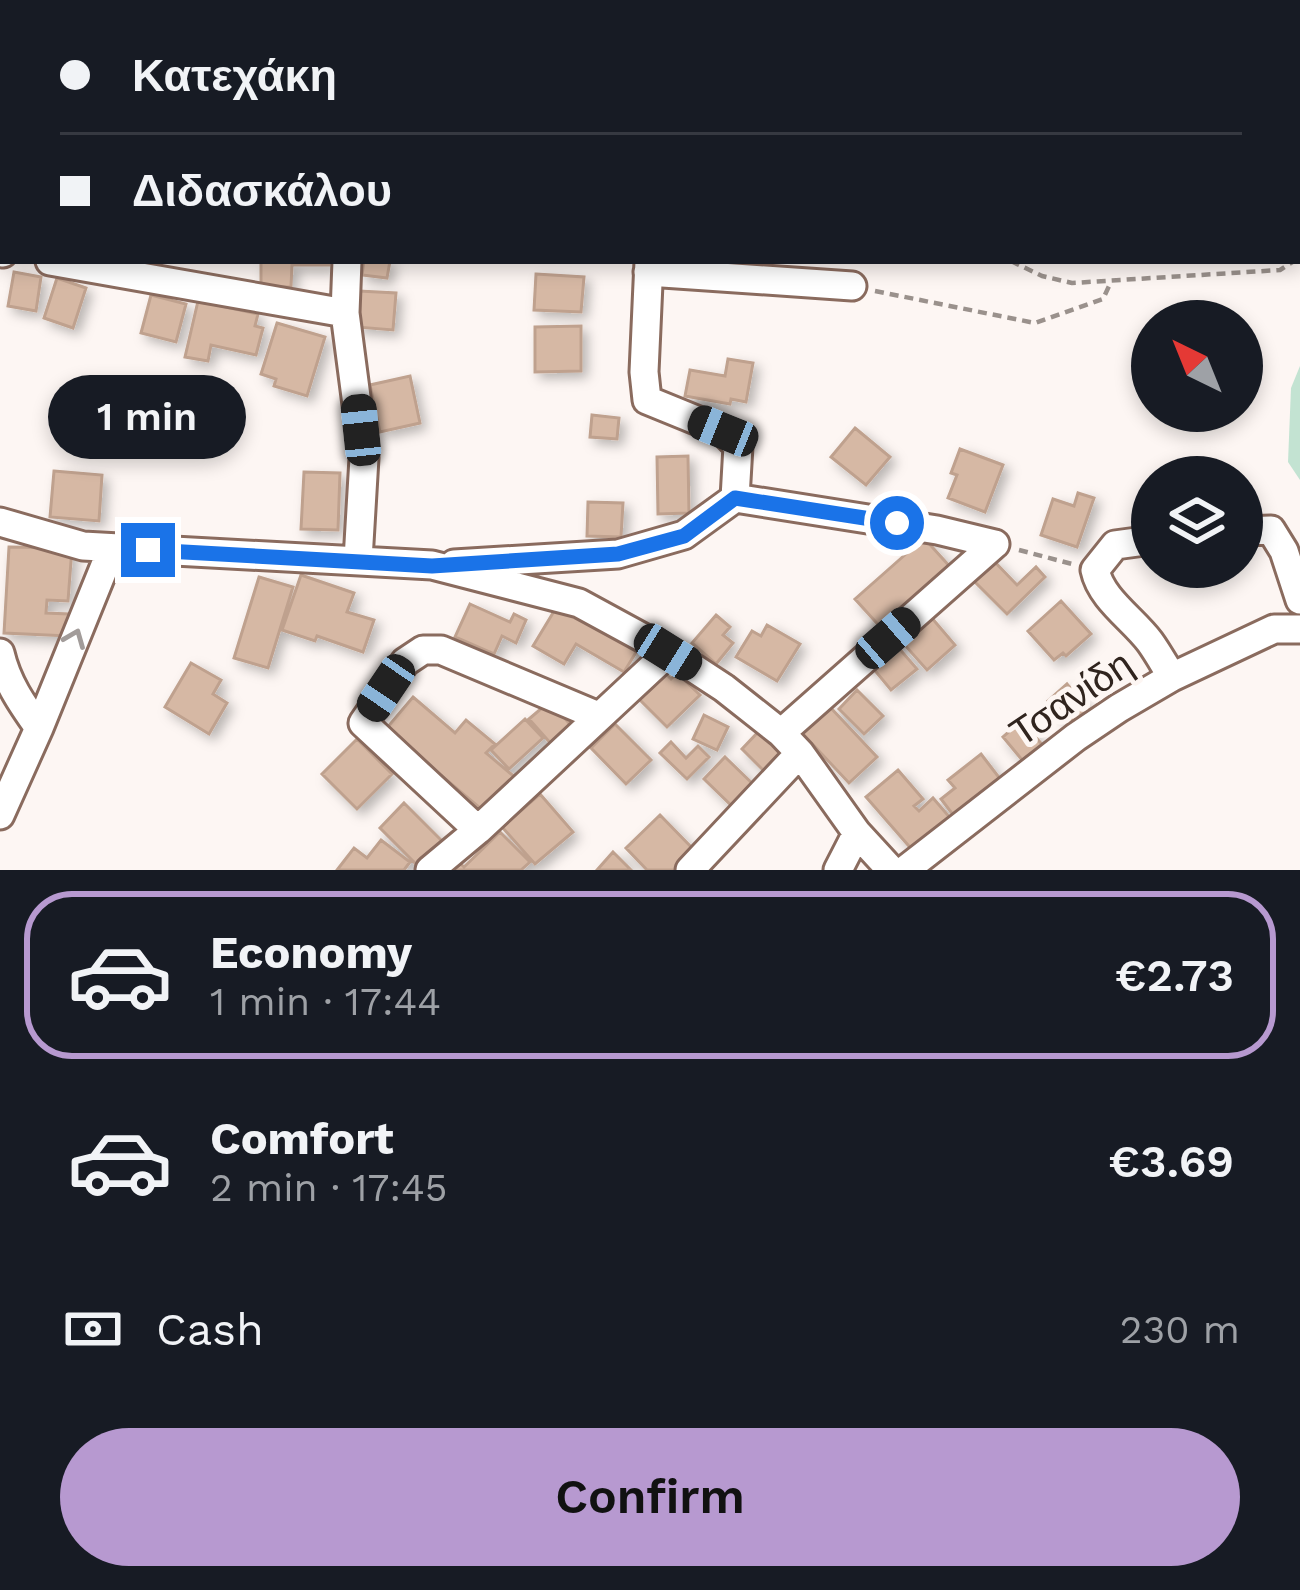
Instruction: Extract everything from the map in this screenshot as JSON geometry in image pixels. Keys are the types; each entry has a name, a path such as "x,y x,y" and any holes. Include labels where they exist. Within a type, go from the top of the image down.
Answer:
{"street":[{"path":"67,264 345,313"},
{"path":"347,264 345,313 364,458 358,560"},
{"path":"735,498 738,446 723,431 647,400 649,266 852,286"},
{"path":"0,522 83,546 432,566 618,554 684,536 735,498 937,530 995,544"},
{"path":"1263,530 1271,530 1284,551 1300,600"},
{"path":"1131,543 1114,545 1095,570 1099,584 1149,640 1172,677"},
{"path":"690,870 791,743 995,544"},
{"path":"0,814 112,548"},
{"path":"432,566 579,603 724,688 791,743 856,833 891,870"},
{"name":"Τσανίδη","path":"905,870 1076,736 1172,677 1274,629 1300,629"},
{"path":"478,830 363,723 405,662 423,650 441,650 598,716"},
{"path":"430,870 668,652"},
{"path":"0,653 16,695 39,728"},
{"path":"838,870 856,833"}],"path":[{"path":"1017,264 1072,283 1280,270 1289,264"},
{"path":"852,286 1035,323 1103,299 1112,281"},
{"path":"995,544 1095,570"}],"green space":[{"path":"1300,366 1300,480 1288,462 1291,388"}],"building":[{"path":"261,264 329,264 292,265 291,287 261,287"},
{"path":"364,264 389,264 387,278 362,275"},
{"path":"14,272 41,277 36,311 8,306"},
{"path":"536,274 584,277 581,312 534,310"},
{"path":"57,278 86,288 73,328 44,318"},
{"path":"359,291 396,293 393,330 356,327"},
{"path":"151,295 186,304 176,342 141,333"},
{"path":"198,301 258,314 255,326 263,328 256,355 211,345 208,361 185,357"},
{"path":"277,323 325,337 307,396 274,386 276,379 261,374"},
{"path":"581,326 581,371 535,372 535,327"},
{"path":"728,359 753,363 746,402 685,396 690,370 725,376"},
{"path":"410,376 420,423 380,432 370,385"},
{"path":"592,415 619,418 617,439 590,437"},
{"path":"855,428 890,457 866,485 831,457"},
{"path":"960,449 1003,465 985,512 948,498"},
{"path":"688,456 689,513 658,514 657,457"},
{"path":"54,471 102,475 99,521 50,517"},
{"path":"304,472 340,473 338,530 301,529"},
{"path":"1078,493 1094,498 1077,547 1041,535 1053,499 1074,506"},
{"path":"588,502 623,503 621,537 587,536"},
{"path":"924,538 952,569 883,630 855,599"},
{"path":"9,547 72,548 68,601 47,600 46,613 69,614 68,636 4,633"},
{"path":"992,559 1017,585 1036,567 1045,577 1007,614 972,579"},
{"path":"301,575 354,593 347,612 374,620 363,652 282,630"},
{"path":"259,577 293,587 268,668 234,658"},
{"path":"1061,601 1091,634 1066,656 1063,653 1054,660 1028,631"},
{"path":"559,603 638,649 624,672 576,644 564,664 533,646"},
{"path":"470,604 510,622 514,614 526,620 516,643 502,636 494,654 455,637"},
{"path":"716,615 730,627 723,635 733,643 716,664 692,643"},
{"path":"931,617 955,645 927,670 902,642"},
{"path":"767,625 800,644 777,681 736,657 752,631 761,636"},
{"path":"897,646 917,669 891,690 872,667"},
{"path":"191,663 221,680 213,694 227,703 209,734 165,707"},
{"path":"663,671 671,679 677,673 700,695 667,727 637,697"},
{"path":"1067,684 1094,716 1075,732 1048,701"},
{"path":"857,690 883,716 864,734 839,709"},
{"path":"413,697 455,733 466,720 495,744 486,753 517,779 487,814 386,729"},
{"path":"550,701 574,729 553,746 529,719"},
{"path":"830,707 877,757 849,783 802,733"},
{"path":"704,715 728,727 717,750 693,739"},
{"path":"525,719 543,738 509,769 491,750"},
{"path":"1021,721 1047,750 1028,767 1003,737"},
{"path":"615,724 651,760 626,784 591,748"},
{"path":"761,729 787,755 767,774 742,749"},
{"path":"357,739 392,774 357,809 322,774"},
{"path":"671,742 686,758 698,746 709,757 687,779 660,753"},
{"path":"981,754 1004,784 957,820 941,799 955,788 948,780"},
{"path":"725,757 755,786 734,808 704,779"},
{"path":"898,770 923,799 914,806 919,811 933,798 952,820 915,853 866,797"},
{"path":"540,794 573,832 535,864 502,827"},
{"path":"404,803 444,843 420,868 380,828"},
{"path":"660,815 697,853 679,870 647,870 626,848"},
{"path":"500,832 530,862 521,870 438,870 452,856 464,867"},
{"path":"381,840 410,862 404,870 337,870 354,848 367,858"},
{"path":"613,852 631,870 597,870"}],"route":[{"path":"148,550 432,566 618,554 684,536 735,498 897,523"}]}
